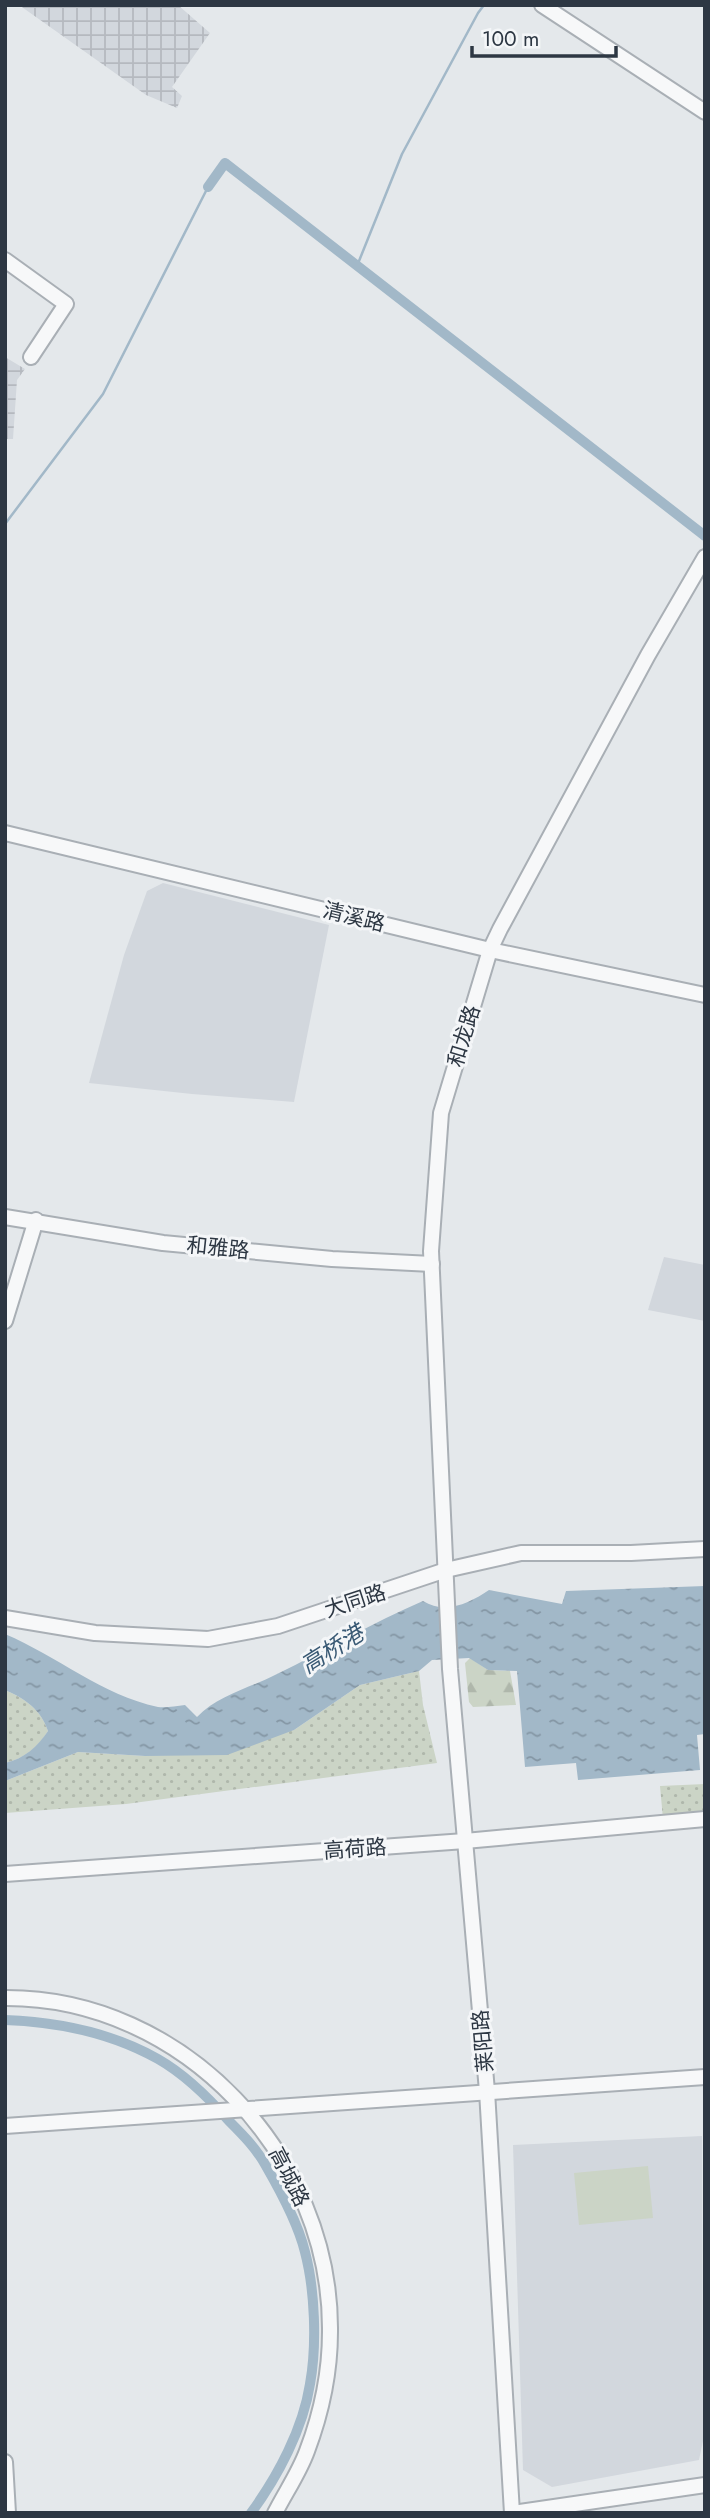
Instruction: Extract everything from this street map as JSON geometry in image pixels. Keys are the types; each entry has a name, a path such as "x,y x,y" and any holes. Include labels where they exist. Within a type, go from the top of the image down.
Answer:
{"street":[{"path":"542,5 705,111"},
{"path":"5,260 66,304 31,357"},
{"name":"和龙路","path":"447,1577 432,1264 441,1113 491,950 648,655 704,559"},
{"name":"清溪路","path":"5,833 491,950 705,995"},
{"name":"和雅路","path":"5,1217 163,1242 331,1259 432,1264"},
{"path":"5,1321 36,1220"},
{"name":"大同路","path":"5,1618 95,1633 208,1639 278,1626 521,1553 617,1554 705,1549"},
{"name":"莱阳路","path":"447,1577 450,1670 487,2091 512,2513"},
{"name":"高荷路","path":"5,1874 466,1841 705,1819"},
{"name":"高城路","path":"5,1998 31,1998 87,2009 151,2034 202,2067 246,2108 276,2148 302,2195 319,2244 329,2300 328,2367 319,2415 306,2454 275,2513"},
{"path":"5,2126 705,2077"},
{"path":"5,2462 8,2513"},
{"path":"512,2513 705,2485"}],"shaded area":[{"path":"19,5 178,5 210,33 172,87 182,96 177,108 146,95"},
{"path":"5,357 25,369 17,380 13,439 5,439"},
{"path":"163,883 329,925 294,1102 89,1083 124,955 147,891"},
{"path":"664,1257 705,1265 705,1321 648,1310"},
{"path":"702,2136 703,2441 699,2460 552,2487 523,2470 513,2145"}],"green space":[{"path":"470,1658 488,1670 510,1671 516,1705 473,1707 469,1702 465,1663"},
{"path":"419,1671 423,1705 437,1763 126,1804 5,1813 5,1781 78,1752 145,1756 294,1730 360,1685"},
{"path":"5,1690 32,1706 48,1731 30,1751 5,1763"},
{"path":"705,1784 705,1816 663,1819 660,1786"},
{"path":"648,2166 653,2218 579,2225 574,2173"}],"water":[{"name":"高桥港","path":"705,1586 705,1734 697,1735 700,1770 578,1780 576,1763 525,1767 517,1671 488,1670 469,1658 432,1660 419,1671 360,1685 294,1730 227,1755 145,1756 78,1752 5,1781 5,1763 30,1751 48,1731 32,1706 5,1690 5,1634 118,1694 158,1707 185,1705 197,1717 224,1697 277,1674 423,1601 440,1607 457,1606 489,1590 562,1604 566,1591"}],"waterway":[{"path":"357,266 402,154 484,5"},
{"path":"208,187 225,163 705,536"},
{"path":"5,524 103,394 208,187"},
{"path":"5,2020 45,2023 103,2035 168,2065 205,2095 249,2142 283,2197 305,2252 311,2283 314,2352 302,2418 280,2468 251,2513"}]}
